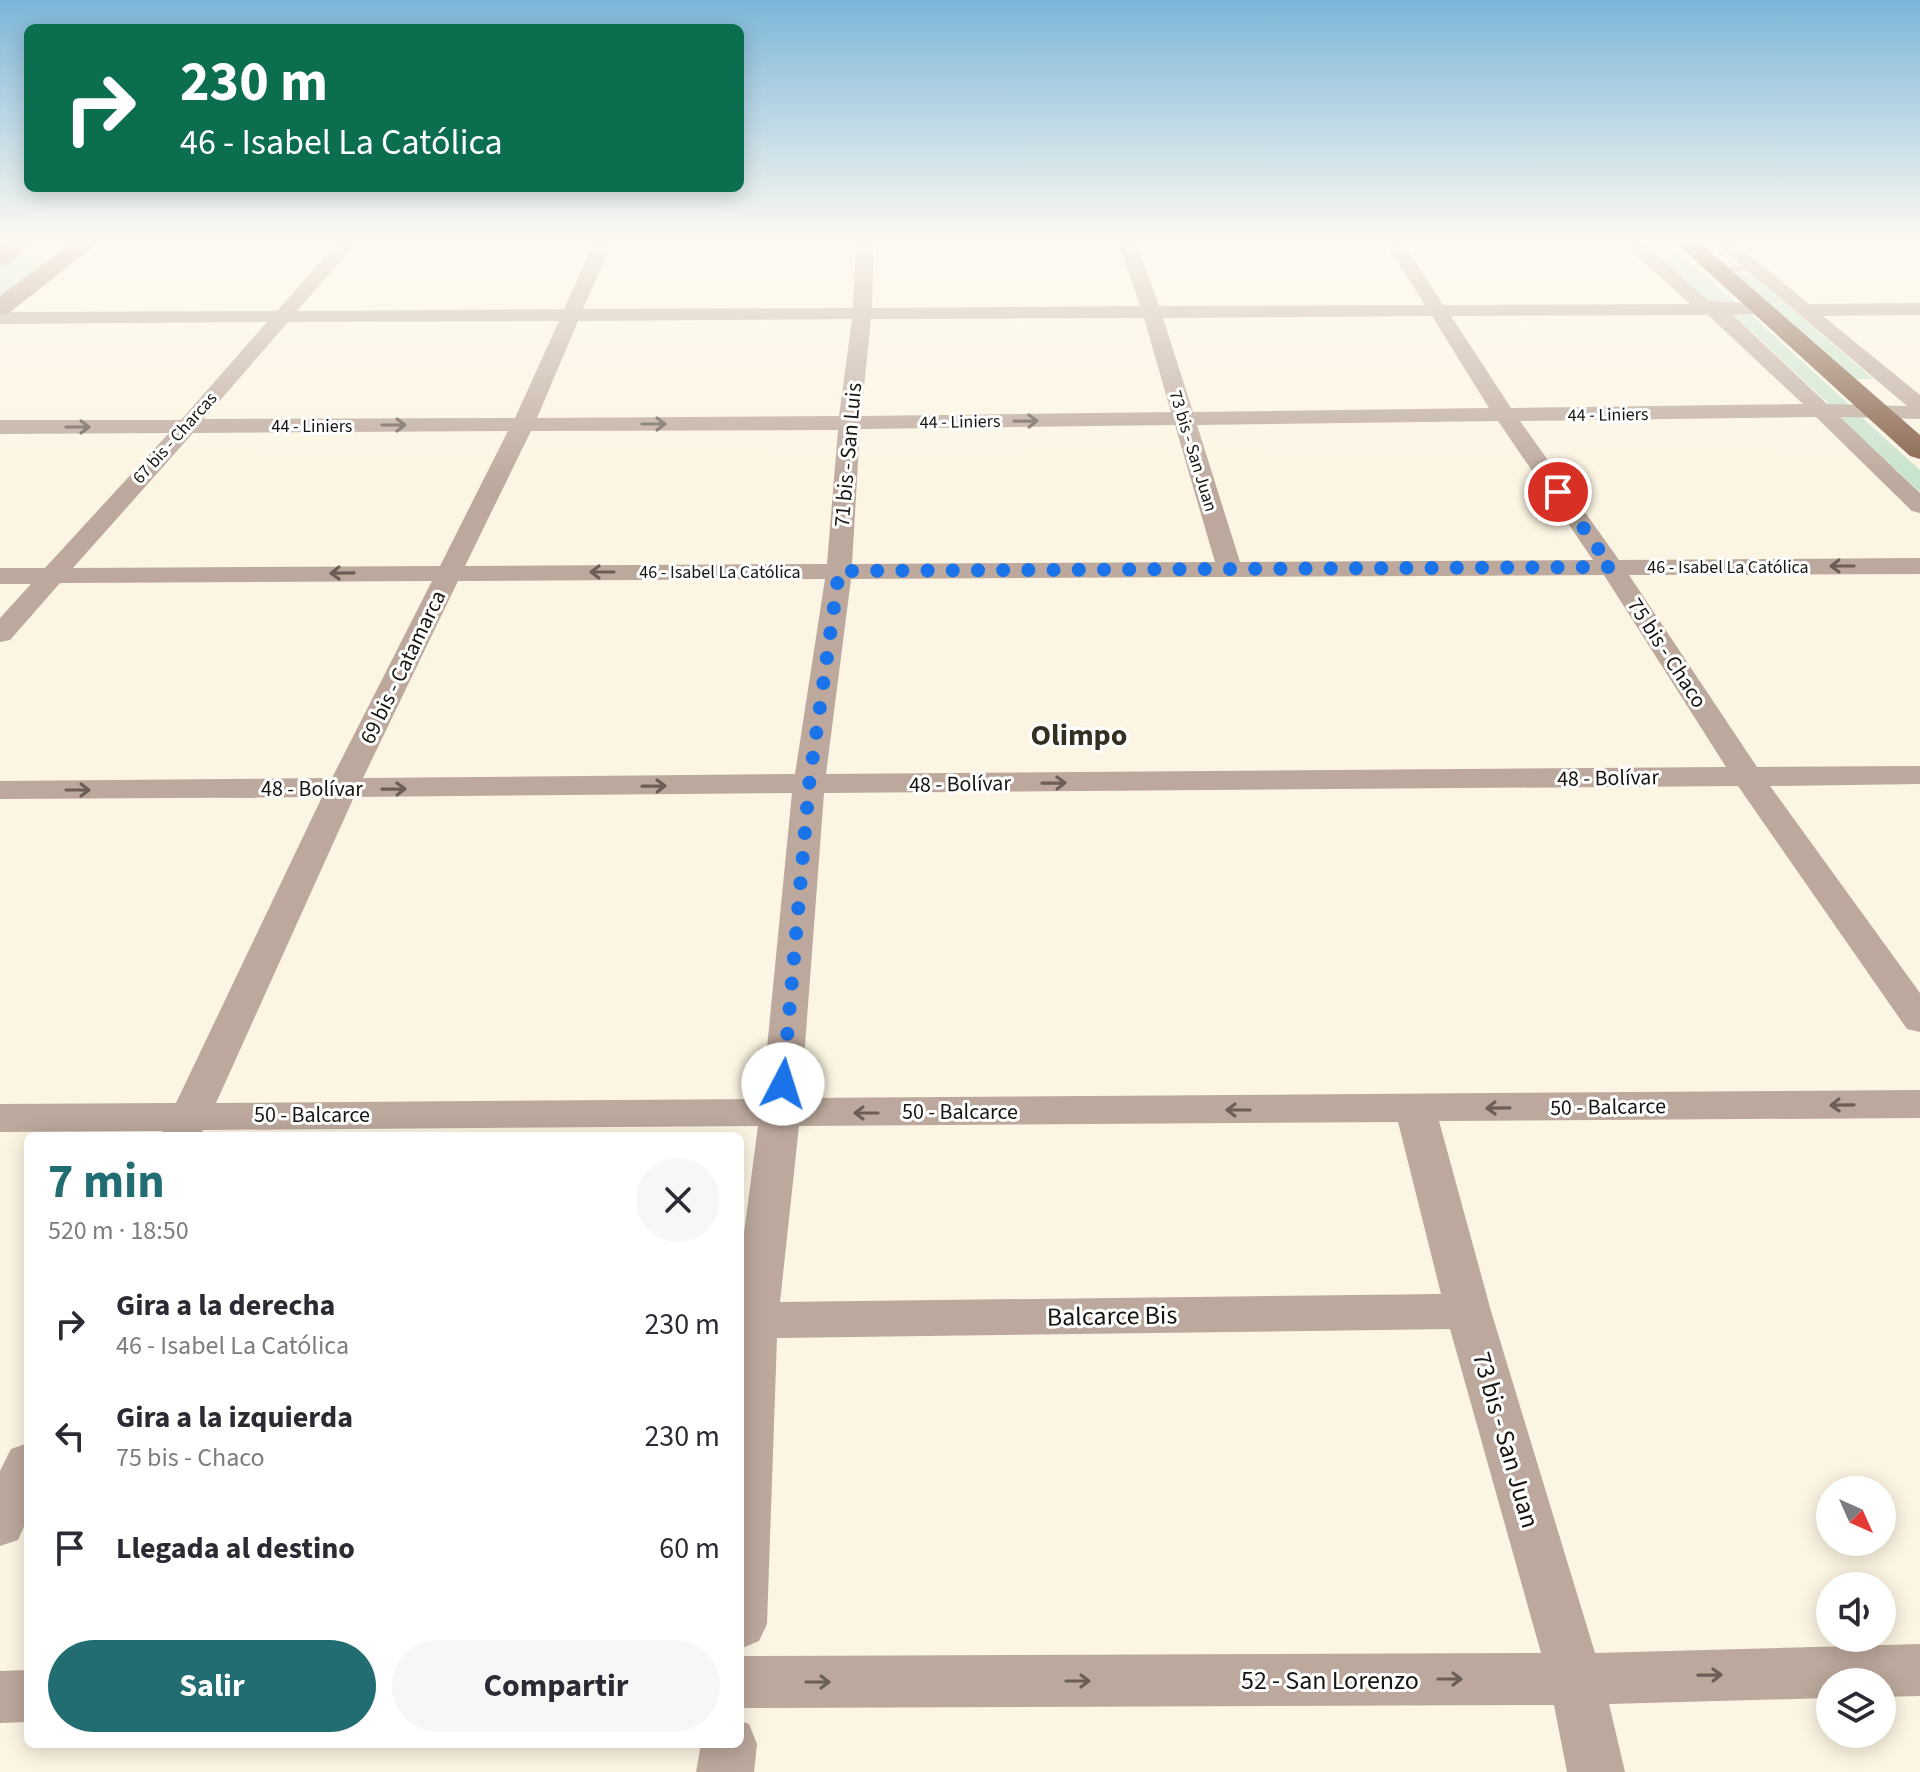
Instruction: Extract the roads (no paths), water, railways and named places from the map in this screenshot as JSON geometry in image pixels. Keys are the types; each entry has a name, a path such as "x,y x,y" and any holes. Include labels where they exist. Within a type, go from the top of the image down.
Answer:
{"highway":[{"path":"1779,324 1920,450"}],"street":[{"name":"67 bis - Charcas","path":"0,634 276,324"},
{"name":"69 bis - Catamarca","path":"185,1126 342,789 523,424 569,324"},
{"name":"71 bis - San Luis","path":"744,1543 755,1320 780,1114 809,785 839,571 849,423 861,324"},
{"name":"73 bis - San Juan","path":"1156,324 1182,419 1230,570"},
{"name":"75 bis - Chaco","path":"1444,324 1611,567 1747,776 1920,1020"},
{"path":"1731,324 1920,506"},
{"path":"1822,324 1920,406"},
{"name":"44 - Liniers","path":"0,427 849,423 1876,410 1920,413"},
{"name":"46 - Isabel La Católica","path":"0,576 1920,566"},
{"name":"48 - Bolívar","path":"0,790 1920,775"},
{"name":"50 - Balcarce","path":"0,1118 185,1126 780,1114 1920,1104"},
{"name":"73 bis - San Juan","path":"1415,1108 1468,1311 1576,1679 1596,1772"},
{"name":"Balcarce Bis","path":"755,1320 1468,1311"},
{"path":"0,1524 24,1473"},
{"name":"52 - San Lorenzo","path":"744,1682 1576,1679 1920,1670"},
{"path":"0,1697 24,1696"},
{"path":"725,1772 728,1748"}],"district":[{"name":"Olimpo","path":"1079,735"}]}
